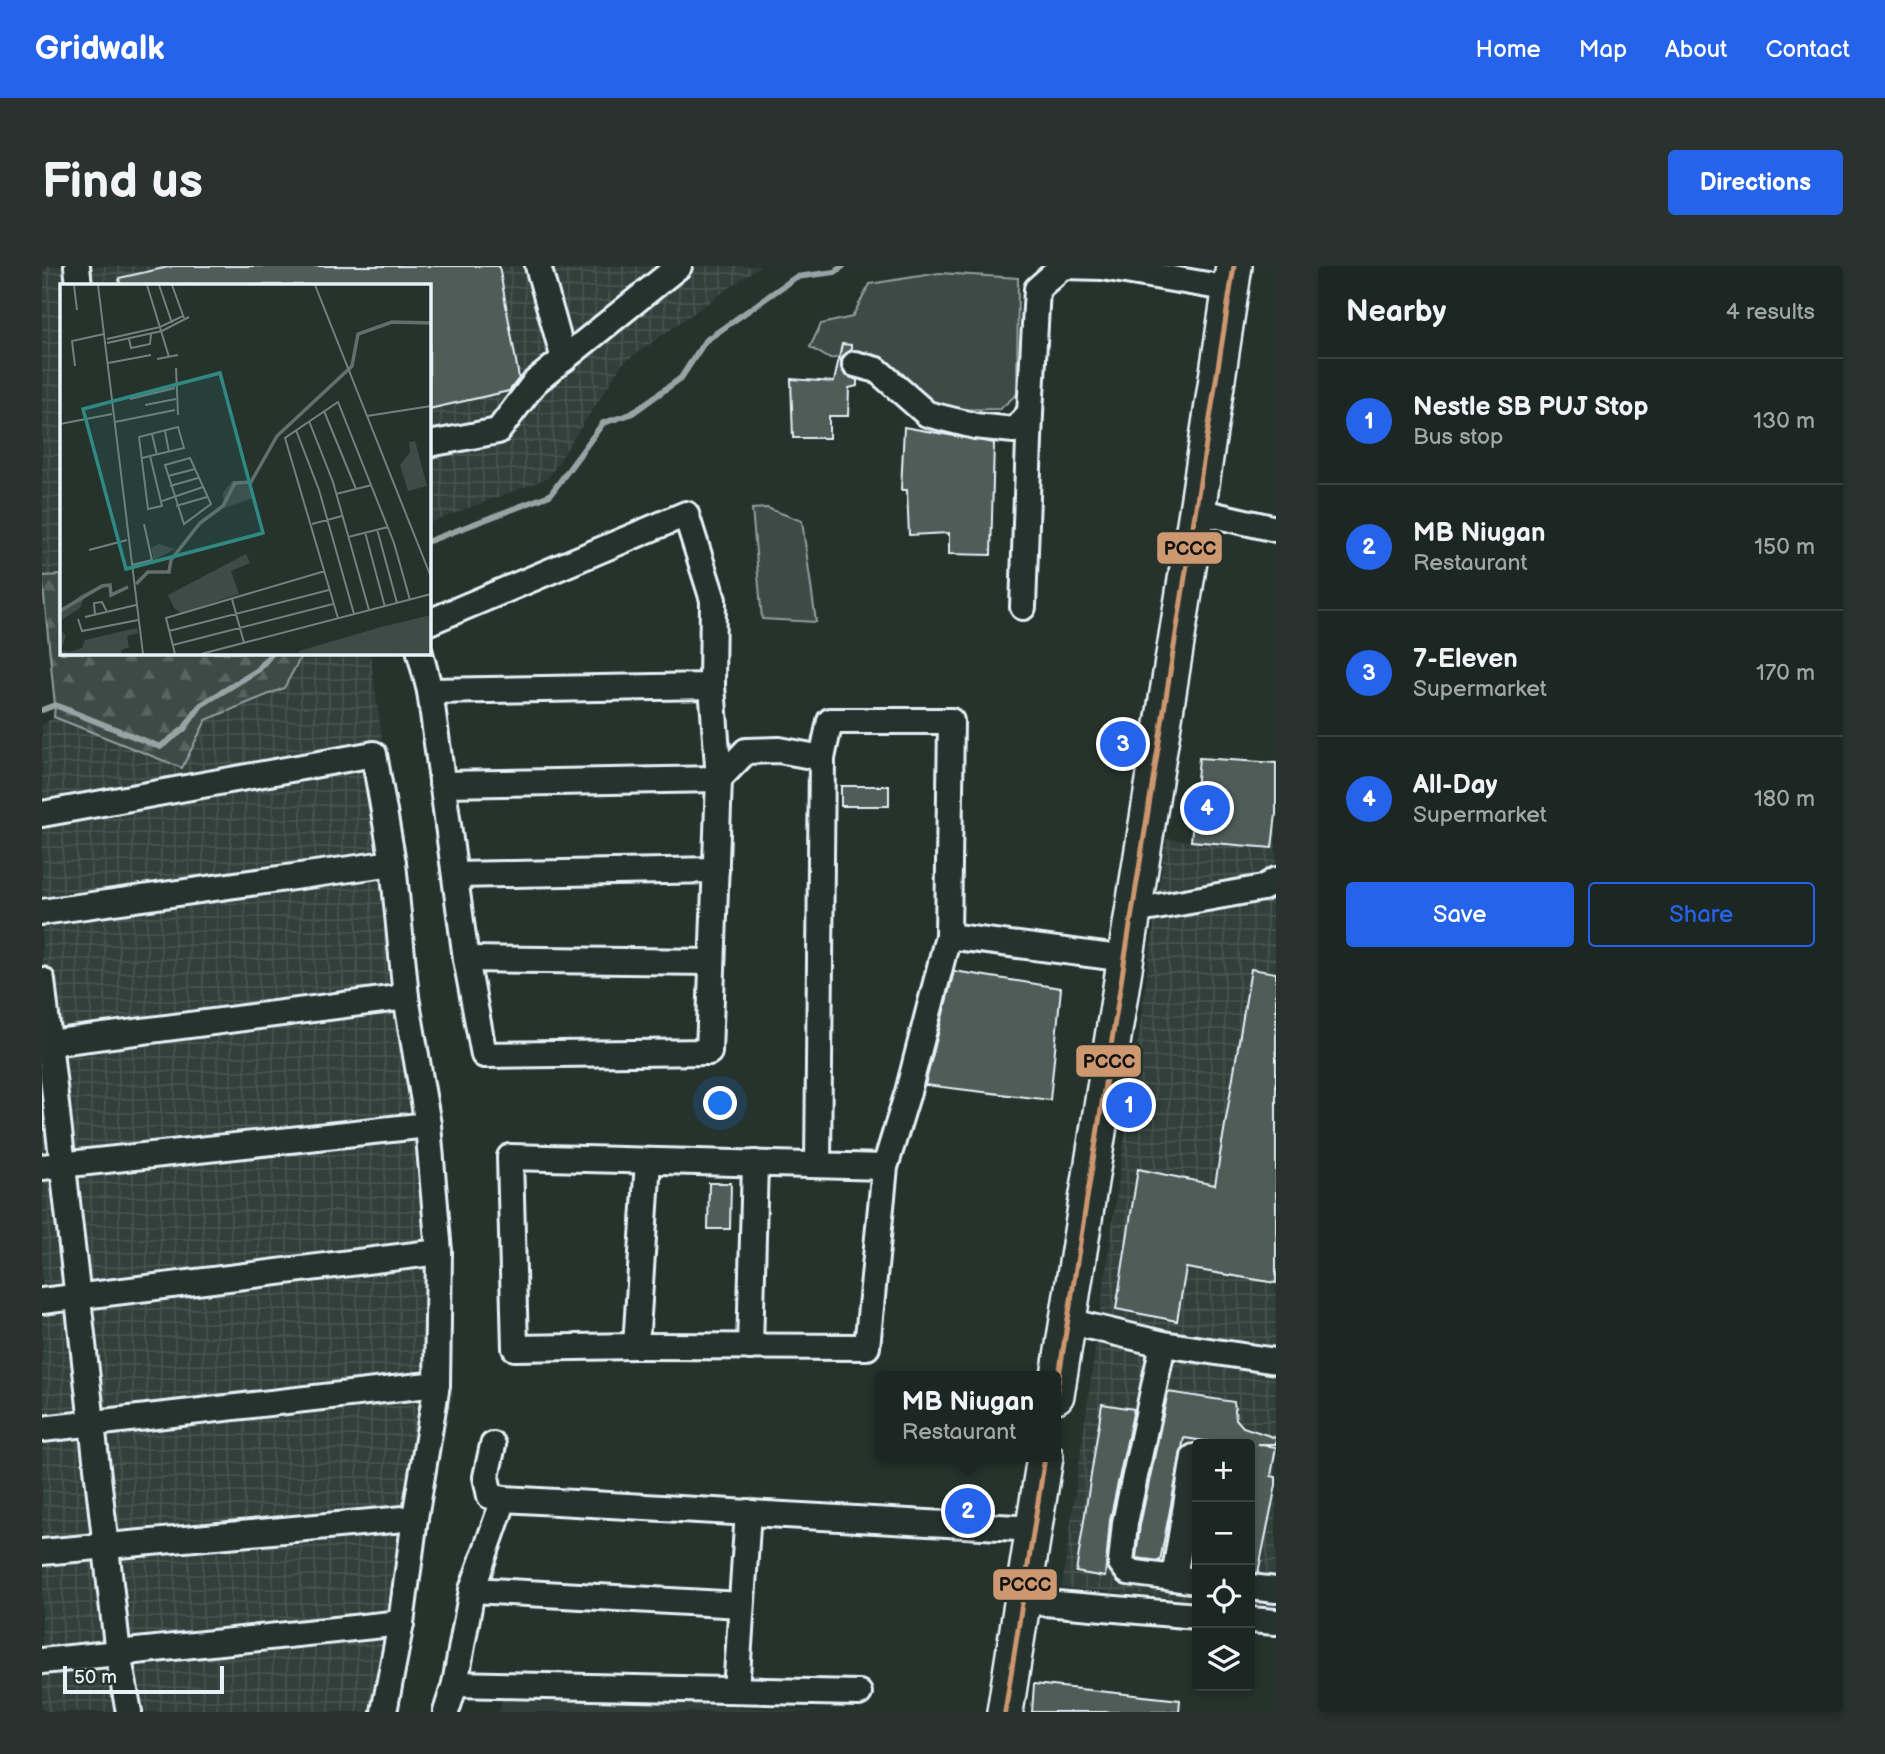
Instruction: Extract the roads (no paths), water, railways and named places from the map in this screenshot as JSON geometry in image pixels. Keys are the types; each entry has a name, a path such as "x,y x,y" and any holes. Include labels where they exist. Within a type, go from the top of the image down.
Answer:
{"highway":[{"path":"1059,1371 1097,1127 1127,959 1233,277"},
{"path":"1005,1712 1044,1462"}],"street":[{"path":"77,266 79,284"},
{"path":"538,266 564,359"},
{"path":"430,444 498,431 535,382 679,266"},
{"path":"1023,607 1037,289 1063,266 1233,277"},
{"path":"855,364 877,370 927,414 975,426 1014,430 1030,413"},
{"path":"1197,511 1276,529"},
{"path":"420,654 430,691 466,958 484,1055 709,1052 719,779 712,686 713,600 686,514 430,622"},
{"path":"430,691 712,686"},
{"path":"818,1165 822,758 830,721 951,721 947,936 908,1092 885,1167 867,1347 515,1348 510,1157 885,1167"},
{"path":"442,784 719,779 746,751 779,750 822,758"},
{"path":"42,814 374,754 393,863 406,997 428,1125 439,1252 437,1384 401,1623 384,1712"},
{"path":"42,912 393,863"},
{"path":"455,875 716,870"},
{"path":"1134,911 1263,888 1276,880"},
{"path":"947,936 1127,959"},
{"path":"466,958 711,962"},
{"path":"42,980 52,1166 78,1297 118,1654 129,1712"},
{"path":"46,1043 406,997"},
{"path":"52,1166 428,1125"},
{"path":"636,1346 649,1161"},
{"path":"750,1347 755,1163"},
{"path":"42,1301 439,1252"},
{"path":"1068,1321 1163,1344 1276,1361"},
{"path":"1163,1344 1125,1523 1121,1563 1128,1573 1186,1579 1192,1488"},
{"path":"42,1429 437,1384"},
{"path":"493,1445 486,1478 490,1496 505,1499 1034,1529"},
{"path":"446,1712 456,1684 472,1590 505,1499"},
{"path":"736,1689 748,1512"},
{"path":"42,1552 415,1518"},
{"path":"1255,1588 1276,1590"},
{"path":"472,1590 741,1605"},
{"path":"1022,1601 1192,1616"},
{"path":"1255,1620 1276,1622"},
{"path":"42,1661 401,1623"},
{"path":"456,1684 859,1693"}],"waterway":[{"path":"430,541 550,495 603,423 631,414 681,378 705,341 796,277 835,272 843,266"},
{"path":"42,710 55,705 160,747 184,729 201,705 258,670 271,654"}],"place":[{"name":"7-Eleven","path":"1123,744"},
{"name":"All-Day","path":"1207,808"},
{"name":"Nestle SB PUJ Stop","path":"1129,1105"},
{"name":"MB Niugan","path":"968,1511"}]}
